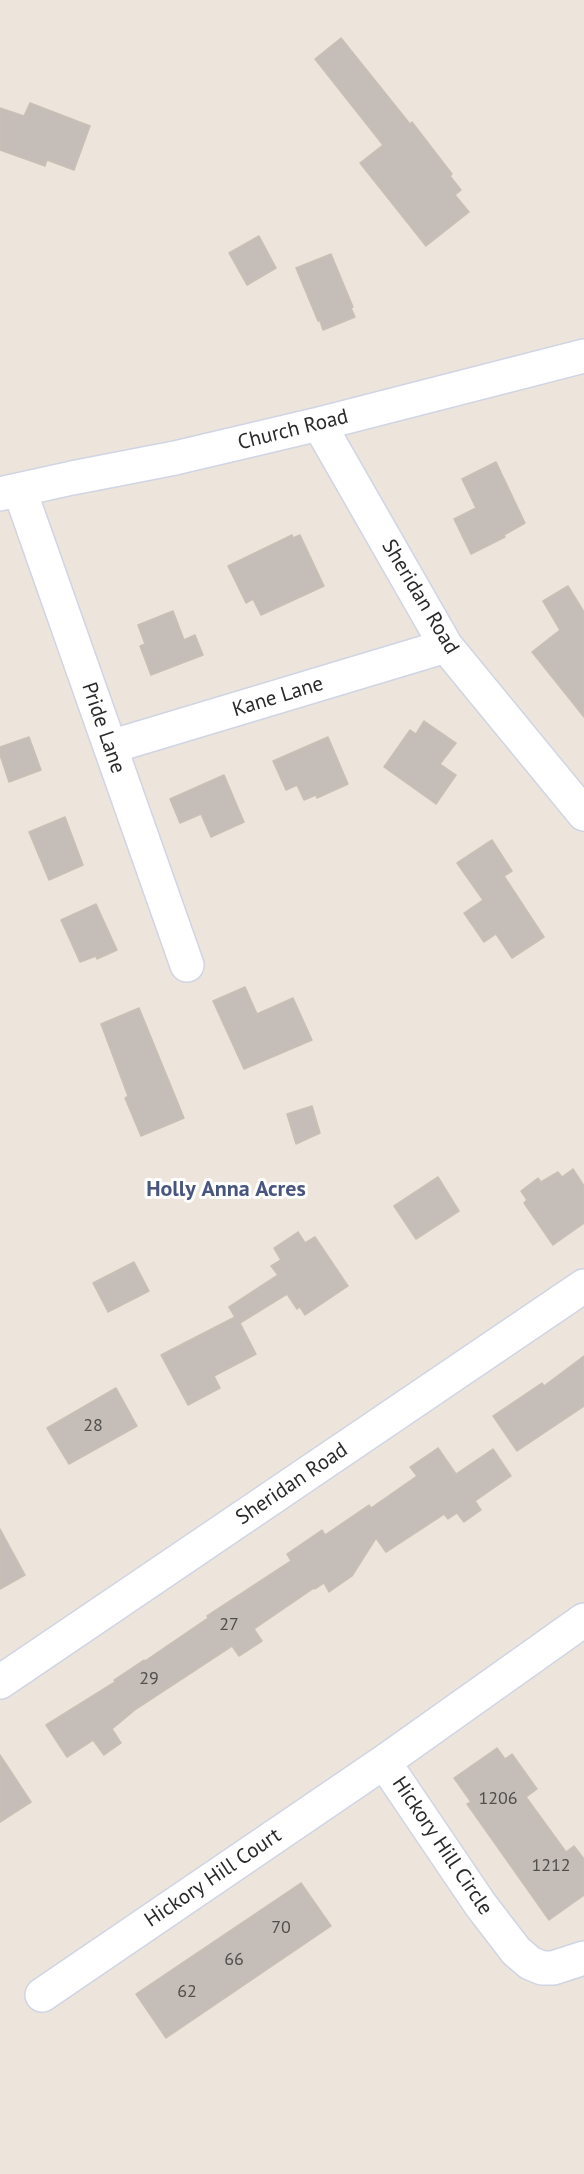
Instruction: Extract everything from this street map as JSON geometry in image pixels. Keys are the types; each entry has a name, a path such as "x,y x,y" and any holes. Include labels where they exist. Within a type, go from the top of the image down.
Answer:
{"street":[{"name":"Church Road","path":"10,492 175,458 319,424 584,356"},
{"name":"Sheridan Road","path":"319,424 446,646 584,814"},
{"name":"Pride Lane","path":"10,492 110,747 187,965"},
{"name":"Kane Lane","path":"110,747 446,646"},
{"name":"Sheridan Road","path":"0,1682 584,1286"},
{"name":"Hickory Hill Circle","path":"584,1620 384,1762 480,1904 516,1951 530,1963 542,1968 553,1968 584,1958"},
{"name":"Hickory Hill Court","path":"42,1995 384,1762"}],"building":[{"path":"341,38 410,124 412,122 452,174 450,176 461,190 455,195 469,212 426,246 360,163 383,145 315,59"},
{"path":"30,103 90,126 74,170 47,160 45,166 0,150 0,108 24,116"},
{"path":"259,236 276,268 247,285 229,253"},
{"path":"331,254 355,317 323,330 296,268"},
{"path":"496,462 525,523 504,535 505,537 471,554 454,519 476,508 462,479"},
{"path":"292,535 293,538 300,535 324,586 261,615 253,599 246,603 228,566"},
{"path":"568,586 584,612 584,717 532,652 560,630 543,601"},
{"path":"173,611 184,640 195,635 203,655 151,675 140,646 145,644 138,625"},
{"path":"424,721 456,743 440,764 456,775 436,804 384,767 410,730 416,734"},
{"path":"29,737 41,770 9,782 0,755 0,747"},
{"path":"328,737 348,784 317,798 316,795 304,800 297,785 286,790 273,761"},
{"path":"224,775 244,822 211,837 201,814 180,823 170,799"},
{"path":"65,817 83,865 49,880 29,832"},
{"path":"492,840 512,871 504,876 544,937 512,958 496,934 484,942 464,913 483,900 457,863"},
{"path":"96,904 117,950 97,959 96,956 80,962 61,920"},
{"path":"245,987 257,1014 293,998 312,1040 244,1069 213,1001"},
{"path":"139,1008 184,1118 141,1136 125,1098 128,1096 101,1024"},
{"path":"312,1106 320,1133 296,1144 287,1114"},
{"path":"573,1169 584,1186 584,1223 553,1245 524,1203 527,1200 521,1191 538,1178 541,1182 558,1172 562,1177"},
{"path":"438,1177 459,1211 416,1239 394,1206"},
{"path":"298,1232 305,1243 315,1237 348,1286 305,1315 300,1307 297,1309 287,1294 240,1323 256,1354 214,1376 220,1388 188,1405 161,1355 235,1317 229,1307 278,1275 271,1266 281,1260 274,1248"},
{"path":"134,1262 149,1291 108,1312 93,1283"},
{"path":"584,1356 584,1406 517,1451 493,1416 542,1383 544,1386"},
{"path":"116,1388 137,1426 69,1464 47,1428"},
{"path":"438,1448 456,1474 493,1449 511,1476 475,1501 481,1510 464,1522 457,1513 448,1519 444,1514 386,1552 376,1538 352,1576 329,1592 324,1583 314,1588 254,1629 262,1641 239,1656 232,1646 136,1709 112,1729 121,1743 104,1755 93,1740 67,1757 46,1725 115,1682 114,1680 208,1618 207,1616 291,1561 287,1554 322,1530 325,1535 369,1505 371,1508 417,1476 410,1467"},
{"path":"0,1529 25,1575 0,1589"},
{"path":"497,1748 505,1759 512,1754 537,1789 526,1797 566,1852 574,1846 584,1859 584,1895 549,1920 467,1804 471,1802 454,1778"},
{"path":"0,1755 31,1802 0,1822"},
{"path":"301,1883 331,1926 166,2038 136,1994"}],"district":[{"name":"Holly Anna Acres","path":"226,1190"}]}
